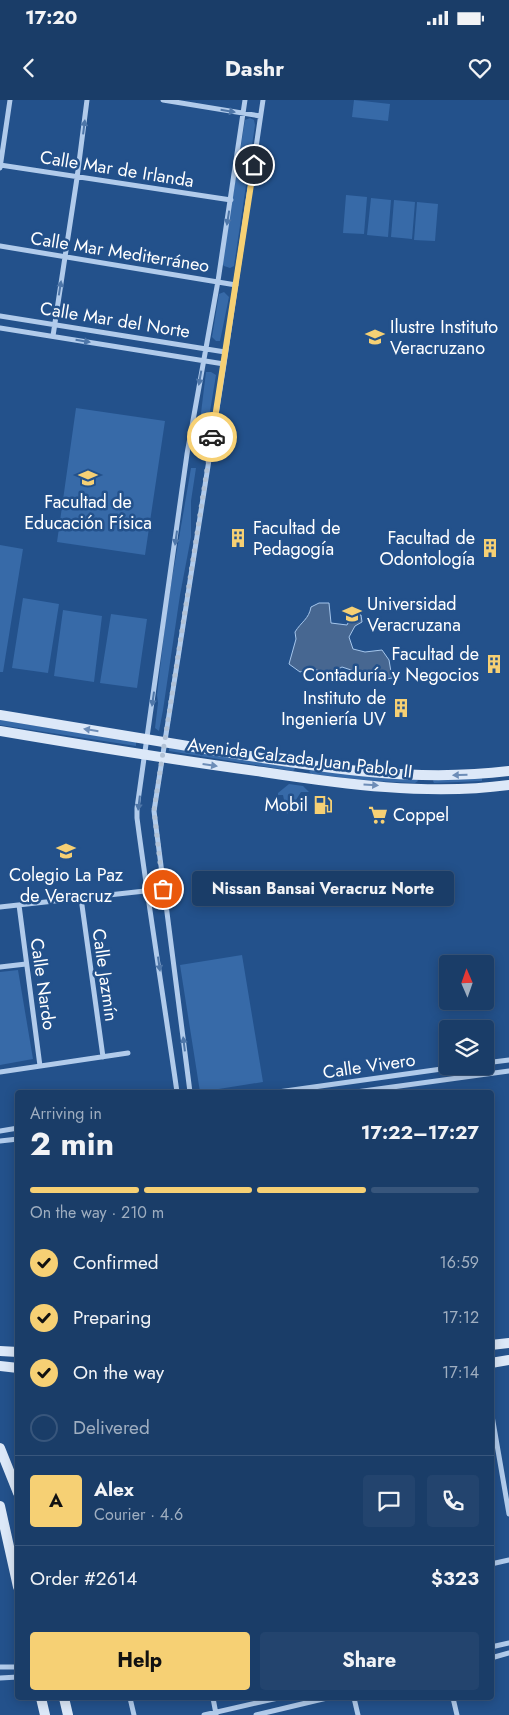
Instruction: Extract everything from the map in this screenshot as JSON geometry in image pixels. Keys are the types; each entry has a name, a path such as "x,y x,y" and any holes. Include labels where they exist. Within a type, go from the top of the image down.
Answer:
{"main road":[{"name":"Avenida Calzada Juan Pablo II","path":"0,715 302,765 376,774 426,776 509,772"},
{"name":"Avenida Calzada Juan Pablo II","path":"0,731 162,758 302,778 426,789 509,786"},
{"path":"302,765 302,778"},
{"path":"488,774 490,788"},
{"path":"494,1345 509,1343"},
{"path":"0,1351 15,1352"},
{"path":"494,1362 509,1360"},
{"path":"0,1366 15,1368"},
{"path":"0,1448 15,1485"},
{"path":"0,1506 15,1574"},
{"path":"41,1700 45,1715"},
{"path":"64,1700 68,1715"}],"street":[{"path":"0,166 10,100"},
{"path":"53,336 78,178 87,100"},
{"path":"163,100 260,116"},
{"path":"177,1090 137,818 187,454 218,281 245,100"},
{"path":"190,1090 154,810 224,364 263,100"},
{"name":"Calle Mar de Irlanda","path":"0,166 230,200"},
{"name":"Calle Mar Mediterráneo","path":"0,246 236,285"},
{"name":"Calle Mar del Norte","path":"0,316 225,352"},
{"name":"Calle Mar del Norte","path":"0,328 224,364"},
{"path":"0,907 163,889"},
{"name":"Calle Jazmín","path":"81,898 103,1056"},
{"name":"Calle Nardo","path":"19,905 40,1066"},
{"path":"0,967 26,964"},
{"path":"0,1072 128,1052"},
{"path":"494,1062 509,1060"},
{"name":"Calle Vivero","path":"292,1090 439,1069"},
{"name":"Calle Vivero","path":"371,1090 509,1071"},
{"path":"0,1130 15,1128"},
{"path":"0,1141 15,1139"},
{"path":"494,1427 509,1514"},
{"path":"494,1563 509,1560"},
{"path":"494,1646 509,1643"},
{"path":"494,1657 509,1654"},
{"path":"0,1667 15,1666"},
{"path":"0,1678 15,1677"},
{"path":"130,1700 134,1715"},
{"path":"213,1700 216,1714"},
{"path":"204,1715 216,1714 271,1700"},
{"path":"280,1700 282,1709"},
{"path":"298,1700 299,1704"},
{"path":"259,1715 318,1700"},
{"path":"354,1700 358,1715"},
{"path":"453,1700 457,1715"}],"shaded area":[{"path":"354,100 390,104 388,121 352,117"},
{"path":"250,118 254,120 255,125 234,266 230,268 222,263 245,120"},
{"path":"346,195 367,197 364,234 343,233"},
{"path":"371,198 391,200 388,237 367,235"},
{"path":"394,200 415,202 412,239 391,237"},
{"path":"417,202 438,204 435,241 414,240"},
{"path":"224,292 229,297 220,341 216,341 212,337 219,294"},
{"path":"206,372 216,375 204,448 197,446"},
{"path":"76,408 165,421 145,555 57,542"},
{"path":"191,468 196,468 191,501 191,537 159,731 155,728 157,695 167,608"},
{"path":"0,545 23,549 3,672 0,672"},
{"path":"23,598 59,604 48,673 12,668"},
{"path":"319,603 329,603 331,623 347,625 352,615 361,615 362,622 355,626 349,637 353,649 365,652 382,650 389,660 392,678 382,680 342,667 328,674 311,668 300,672 289,664 296,639 295,632 307,618 311,607"},
{"path":"63,610 102,616 94,682 54,676"},
{"path":"111,614 147,619 137,688 100,683"},
{"path":"0,720 136,742 136,746 0,725"},
{"path":"169,746 294,766 295,769 293,771 169,751"},
{"path":"312,769 416,778 418,781 415,783 374,781 311,774 309,771"},
{"path":"482,777 482,781 434,783 433,781 434,779"},
{"path":"289,784 303,786 309,792 301,792 287,814 283,795 278,795 278,793"},
{"path":"242,955 263,1082 213,1090 200,1090 180,965"},
{"path":"18,970 33,1059 0,1065 0,972"}],"way so far":[{"path":"163,889 154,810 212,437"}],"place":[{"name":"Ilustre Instituto Veracruzano","path":"375,337"},
{"name":"Facultad de Educación Física","path":"88,478"},
{"name":"Facultad de Pedagogía","path":"238,538"},
{"name":"Facultad de Odontología","path":"490,548"},
{"name":"Universidad Veracruzana","path":"352,614"},
{"name":"Facultad de Contaduría y Negocios","path":"494,664"},
{"name":"Instituto de Ingeniería UV","path":"401,708"},
{"name":"Mobil","path":"323,805"},
{"name":"Coppel","path":"378,815"},
{"name":"Colegio La Paz de Veracruz","path":"66,851"},
{"name":"Nissan Bansai Veracruz Norte","path":"163,889"}],"route":[{"path":"212,437 254,165"}]}
